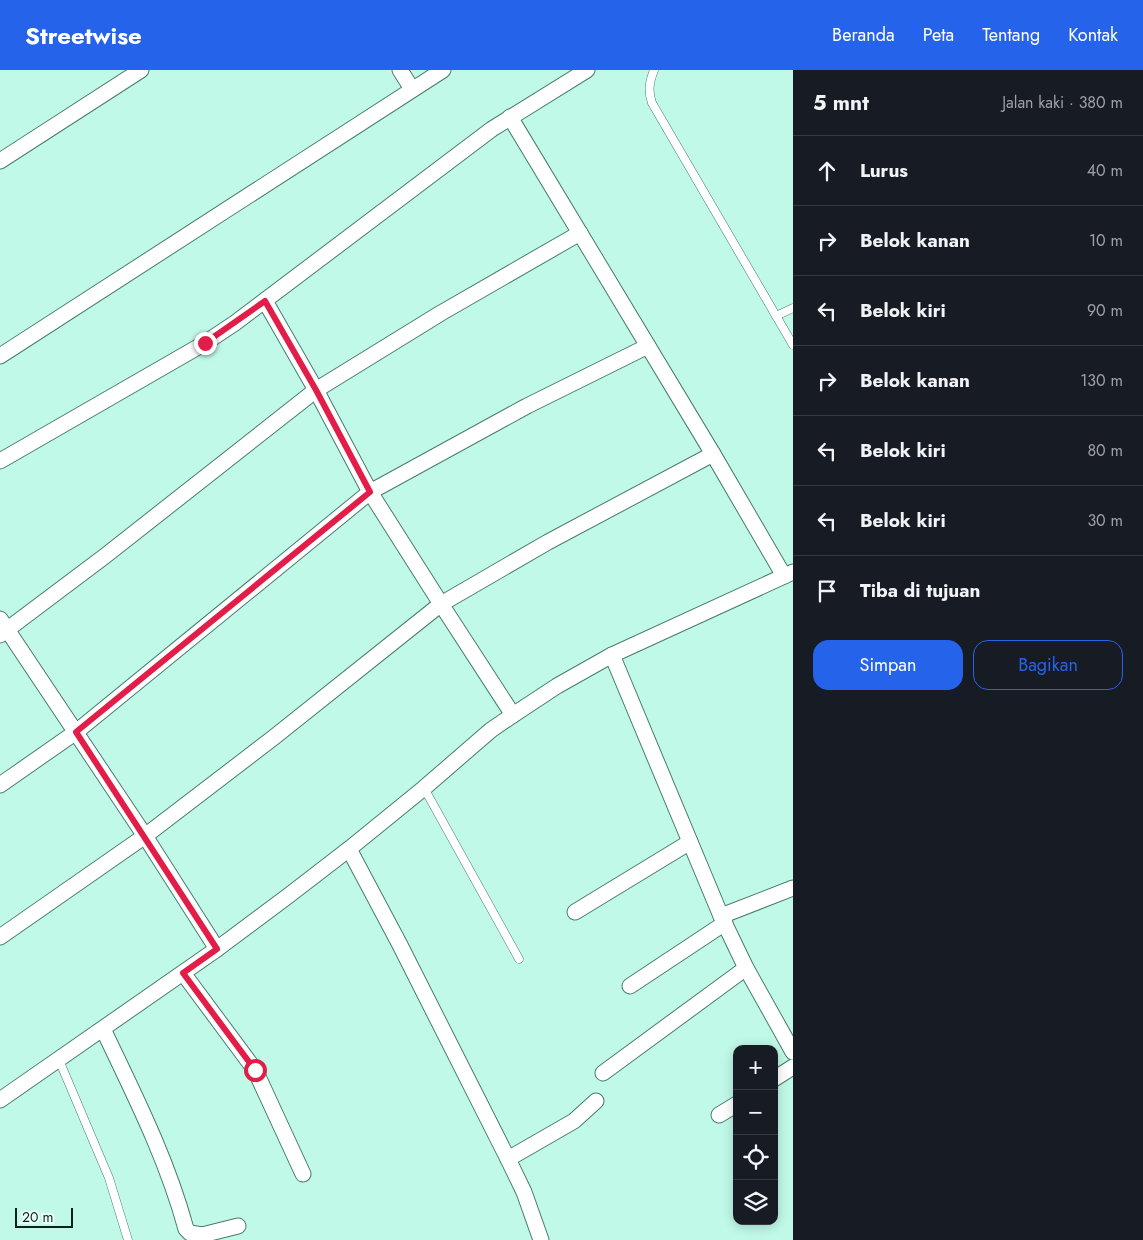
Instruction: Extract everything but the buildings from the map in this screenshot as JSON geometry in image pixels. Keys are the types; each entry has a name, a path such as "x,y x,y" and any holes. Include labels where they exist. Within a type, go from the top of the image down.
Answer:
{"street":[{"path":"0,161 141,70"},
{"path":"400,70 412,89"},
{"path":"0,356 443,70"},
{"path":"0,461 205,343 265,301 510,117 587,70"},
{"path":"0,1100 217,949 349,849 491,730 514,714 557,686 612,655 788,574 713,454 510,117"},
{"path":"217,949 76,732 2,628 105,556 316,390 441,313 580,233"},
{"path":"265,301 316,390 370,492 514,714"},
{"path":"0,785 76,732 370,492 527,406 648,346"},
{"path":"0,937 145,836 274,738 441,604 548,542 713,454"},
{"path":"612,655 723,919 746,968 793,1052"},
{"path":"576,912 690,842"},
{"path":"349,849 400,945 508,1159 524,1192 541,1240"},
{"path":"630,986 723,919 793,888"},
{"path":"603,1073 746,968"},
{"path":"183,973 255,1070 303,1174"},
{"path":"103,1029 132,1090 173,1186 186,1229 190,1233 202,1235 238,1226"},
{"path":"778,1076 793,1066"},
{"path":"508,1159 574,1121 596,1101"},
{"path":"719,1116 733,1107"}],"lane":[{"path":"654,70 649,82 648,91 652,104 793,345"},
{"path":"776,316 793,308"},
{"path":"424,788 519,959"},
{"path":"59,1060 109,1178 128,1240"}],"route":[{"path":"205,343 265,301 316,390 370,492 76,732 217,949 183,973 255,1070"}]}
